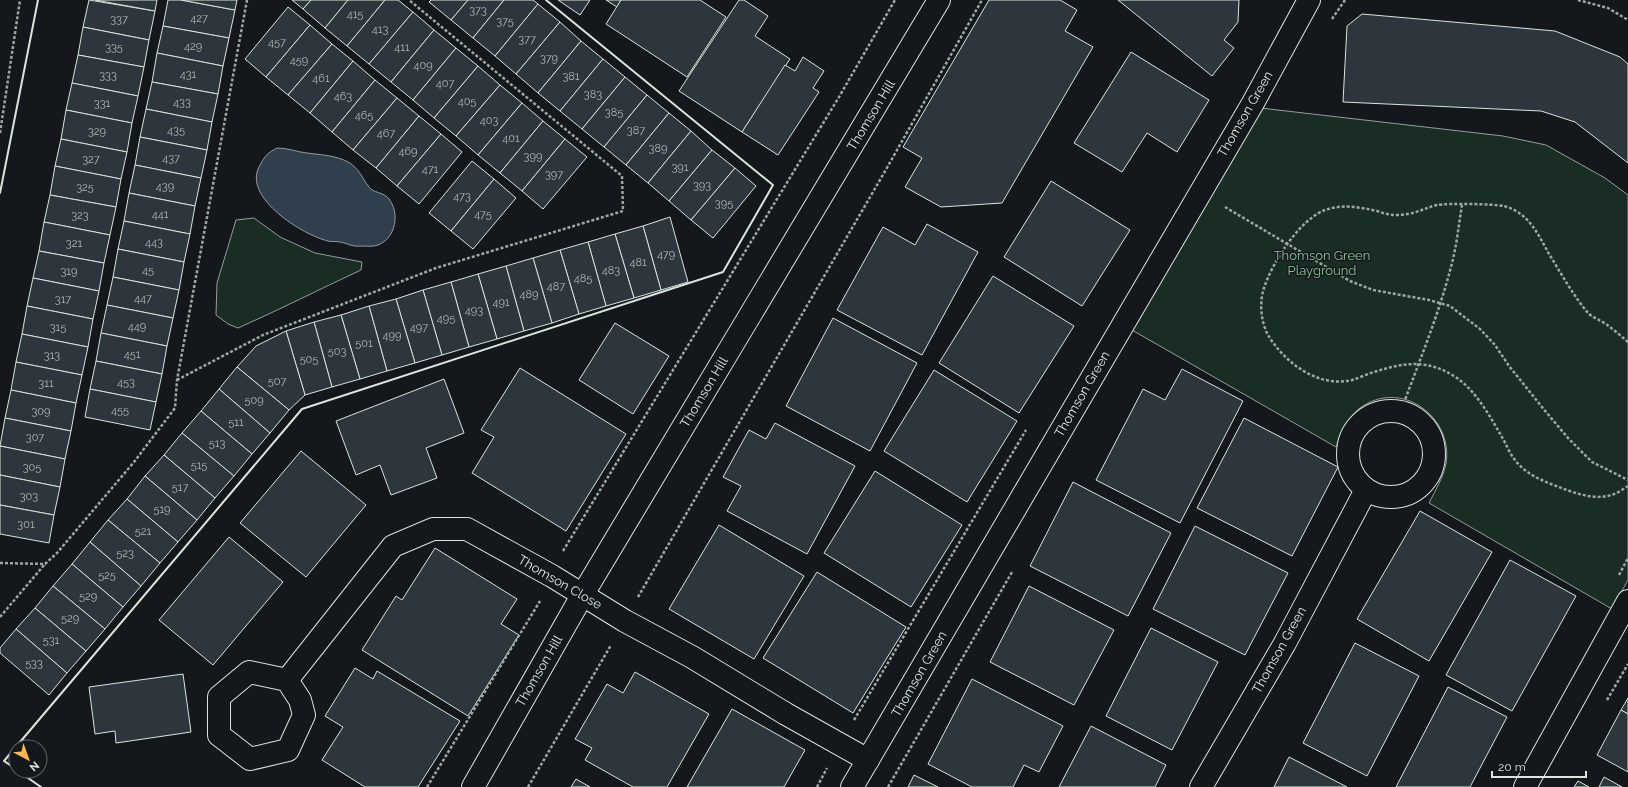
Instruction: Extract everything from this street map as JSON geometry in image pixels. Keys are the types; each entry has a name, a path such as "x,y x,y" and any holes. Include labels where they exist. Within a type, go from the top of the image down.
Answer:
{"street":[{"name":"Thomson Hill","path":"473,787 583,594 940,0"},
{"name":"Thomson Green","path":"852,787 1198,194 1253,103 1309,0"},
{"path":"1388,411 1400,413 1416,419 1427,430 1433,443 1434,458 1430,473 1421,485 1408,494 1395,498 1379,496 1366,490 1355,479 1349,467 1348,451 1352,436 1361,424 1373,415 1388,411"},
{"name":"Thomson Green","path":"1201,787 1285,642 1366,490"},
{"name":"Thomson Close","path":"287,680 394,546 433,529 467,529 552,576 625,621 692,657 839,745 868,760"},
{"path":"1525,787 1628,601"}],"path":[{"path":"0,132 20,0"},
{"path":"0,617 45,564 57,553 134,462 176,408 177,380 247,0"},
{"path":"177,380 263,334 436,268 623,211 622,176 409,0"},
{"path":"427,787 543,596 560,556 839,97 895,0"},
{"path":"528,787 884,173 982,0"},
{"path":"1578,0 1608,8 1628,20"},
{"path":"1198,194 1220,204 1350,281 1367,288 1450,306 1480,329 1568,438 1592,462 1628,480"},
{"path":"1628,342 1607,324 1590,315 1548,252 1539,234 1523,215 1504,206 1438,205 1412,214 1392,215 1367,209 1342,206 1323,211 1306,223 1288,243 1274,266 1263,289 1261,313 1267,334 1297,368 1320,378 1335,382 1352,380 1397,366 1420,363 1437,368 1458,378 1472,393 1491,417 1514,460 1528,473 1546,482 1584,496 1610,496 1628,486"},
{"path":"1400,413 1420,363 1440,303 1453,258 1462,205"},
{"path":"817,787 839,745 1019,443"},
{"path":"0,563 45,564"}],"green space":[{"name":"Thomson Green Playground","path":"1243,106 1503,136 1546,145 1605,178 1628,195 1628,580 1612,609 1429,503 1445,469 1446,447 1442,431 1433,418 1421,407 1407,400 1392,397 1376,400 1360,408 1352,416 1336,447 1118,322"},
{"path":"254,218 280,237 315,253 362,262 361,270 238,328 228,324 216,315 217,283 236,220"}],"water":[{"path":"277,148 333,157 352,164 371,189 389,199 395,218 389,237 384,242 372,246 355,246 329,241 304,231 278,213 267,202 260,191 256,179 259,167 264,158"}],"building":[{"path":"89,0 155,11 149,40 83,27"},
{"path":"95,0 157,0 155,11"},
{"path":"168,0 181,0 235,10 229,38 163,26"},
{"path":"181,0 237,0 235,10"},
{"path":"292,0 311,0 303,9"},
{"path":"311,0 348,0 325,28 303,9"},
{"path":"348,0 385,0 347,46 325,28"},
{"path":"385,0 398,0 413,12 369,64 347,46"},
{"path":"431,0 468,0 451,20 429,2"},
{"path":"468,0 504,0 473,38 451,20"},
{"path":"504,0 533,0 538,4 495,56 473,38"},
{"path":"558,0 590,0 580,15"},
{"path":"606,0 621,0 617,7"},
{"path":"621,0 700,0 726,17 687,77 606,24"},
{"path":"739,0 744,0 768,16 755,36 790,59 742,132 679,91"},
{"path":"989,0 1060,0 1077,10 1065,31 1093,47 1002,203 941,207 905,187 922,158 903,147"},
{"path":"1118,0 1239,0 1238,22 1224,40 1234,48 1212,76"},
{"path":"538,4 560,22 516,74 495,56"},
{"path":"288,7 310,25 266,77 245,59"},
{"path":"413,12 434,30 391,82 369,64"},
{"path":"1362,14 1555,31 1620,57 1628,64 1628,163 1575,122 1541,111 1343,102 1347,26"},
{"path":"560,22 581,41 538,93 516,74"},
{"path":"310,25 332,44 288,95 266,77"},
{"path":"163,26 229,38 223,66 157,53"},
{"path":"83,27 149,40 144,67 78,55"},
{"path":"434,30 456,48 413,100 391,82"},
{"path":"581,41 603,59 560,111 538,93"},
{"path":"332,44 353,61 310,113 288,95"},
{"path":"456,48 478,66 434,118 413,100"},
{"path":"1131,52 1209,100 1177,152 1147,133 1122,172 1074,143"},
{"path":"157,53 223,66 218,94 152,82"},
{"path":"78,55 144,67 138,96 72,83"},
{"path":"803,57 824,71 813,88 819,92 778,155 742,132 785,65 795,71"},
{"path":"603,59 625,77 582,129 560,111"},
{"path":"353,61 375,80 332,132 310,113"},
{"path":"478,66 500,85 456,136 434,118"},
{"path":"625,77 647,95 604,147 582,129"},
{"path":"375,80 397,98 353,150 332,132"},
{"path":"152,82 218,94 212,122 146,109"},
{"path":"72,83 138,96 132,123 66,110"},
{"path":"500,85 522,103 478,155 456,136"},
{"path":"647,95 669,113 626,165 604,147"},
{"path":"397,98 419,116 376,168 353,150"},
{"path":"522,103 543,121 500,173 478,155"},
{"path":"146,109 212,122 207,150 140,137"},
{"path":"66,110 132,123 127,152 61,139"},
{"path":"669,113 691,131 648,183 626,165"},
{"path":"419,116 441,134 397,186 376,168"},
{"path":"543,121 565,139 522,191 500,173"},
{"path":"691,131 712,150 669,201 648,183"},
{"path":"441,134 462,152 419,204 397,186"},
{"path":"140,137 207,150 201,178 135,165"},
{"path":"61,139 127,152 121,179 55,166"},
{"path":"565,139 587,157 543,209 522,191"},
{"path":"712,150 735,168 691,220 669,201"},
{"path":"472,161 494,179 451,231 429,213"},
{"path":"135,165 201,178 195,206 129,193"},
{"path":"55,166 121,179 116,207 50,195"},
{"path":"735,168 756,186 713,238 691,220"},
{"path":"494,179 516,198 473,249 451,231"},
{"path":"1051,181 1130,230 1082,306 1004,257"},
{"path":"129,193 195,206 190,234 124,221"},
{"path":"50,195 116,207 110,235 44,222"},
{"path":"670,217 688,282 661,290 643,226"},
{"path":"124,221 190,234 184,262 118,249"},
{"path":"44,222 110,235 104,263 39,251"},
{"path":"927,224 978,252 922,355 837,310 883,227 915,245"},
{"path":"643,226 661,290 634,298 615,234"},
{"path":"615,234 634,298 606,306 588,242"},
{"path":"588,242 606,306 579,314 560,250"},
{"path":"118,249 184,262 179,290 113,277"},
{"path":"560,250 579,314 552,323 533,258"},
{"path":"39,251 104,263 99,291 33,278"},
{"path":"533,258 552,323 524,331 506,266"},
{"path":"506,266 524,331 497,339 478,274"},
{"path":"478,274 497,339 469,347 451,282"},
{"path":"993,276 1074,326 1019,413 939,363"},
{"path":"113,277 179,290 173,318 107,305"},
{"path":"33,278 99,291 93,319 27,306"},
{"path":"451,282 469,347 442,355 423,290"},
{"path":"423,290 442,355 415,363 396,299"},
{"path":"396,299 415,363 387,371 369,306"},
{"path":"107,305 173,318 167,346 101,333"},
{"path":"27,306 93,319 88,347 22,334"},
{"path":"369,306 387,371 360,379 341,315"},
{"path":"341,315 360,379 332,387 314,322"},
{"path":"833,318 917,363 870,451 786,406"},
{"path":"314,322 332,387 305,395 286,331"},
{"path":"615,323 669,356 633,414 579,380"},
{"path":"286,331 305,395 289,410 237,367 256,346"},
{"path":"101,333 167,346 162,374 96,361"},
{"path":"22,334 88,347 82,375 16,362"},
{"path":"96,361 162,374 156,402 90,389"},
{"path":"16,362 82,375 76,403 11,390"},
{"path":"237,367 289,410 270,433 219,389"},
{"path":"520,368 626,434 566,531 472,473 494,437 481,430"},
{"path":"1182,369 1243,401 1180,523 1096,480 1143,389 1165,400"},
{"path":"934,370 1017,421 967,502 884,451"},
{"path":"444,379 464,433 426,448 437,478 391,495 380,465 356,475 336,421"},
{"path":"90,389 156,402 150,430 85,417"},
{"path":"219,389 270,433 252,454 201,411"},
{"path":"11,390 76,403 71,431 5,418"},
{"path":"201,411 252,454 234,476 182,433"},
{"path":"5,418 71,431 65,459 0,446"},
{"path":"1244,418 1338,467 1292,556 1197,508"},
{"path":"775,423 855,466 807,554 727,511 741,486 723,477 749,430 766,439"},
{"path":"182,433 234,476 215,498 164,455"},
{"path":"0,446 65,459 60,487 0,475"},
{"path":"301,451 366,505 306,577 240,523"},
{"path":"164,455 215,498 197,520 145,476"},
{"path":"875,471 962,525 911,607 824,553"},
{"path":"0,475 60,487 54,515 0,505"},
{"path":"145,476 197,520 178,542 127,499"},
{"path":"1073,482 1171,533 1128,616 1030,566"},
{"path":"127,499 178,542 160,563 108,520"},
{"path":"0,505 54,515 49,543 0,534"},
{"path":"1420,511 1492,552 1429,661 1357,619"},
{"path":"108,520 160,563 141,586 90,542"},
{"path":"719,525 804,576 754,659 669,609"},
{"path":"1195,526 1288,573 1245,655 1153,609"},
{"path":"229,537 283,582 213,665 159,620"},
{"path":"90,542 141,586 123,607 72,564"},
{"path":"435,548 517,599 501,624 519,635 468,716 362,650 396,596 402,600"},
{"path":"1510,560 1576,596 1512,711 1446,675"},
{"path":"72,564 123,607 105,629 53,586"},
{"path":"817,572 906,627 853,713 763,658"},
{"path":"53,586 105,629 86,651 35,608"},
{"path":"1029,586 1114,630 1074,705 990,662"},
{"path":"35,608 86,651 67,673 16,629"},
{"path":"1151,628 1218,662 1172,750 1106,716"},
{"path":"16,629 67,673 49,695 0,653 0,648"},
{"path":"1355,643 1419,676 1367,776 1303,743"},
{"path":"355,668 373,679 377,671 460,721 418,787 365,787 322,760 343,727 325,716"},
{"path":"635,672 709,714 667,787 633,787 585,760 592,748 575,739 607,684 623,693"},
{"path":"183,674 191,732 116,743 115,731 95,734 89,687"},
{"path":"972,679 1063,726 1039,772 1024,765 1013,787 972,787 928,764"},
{"path":"1448,687 1507,717 1470,787 1396,787"},
{"path":"1628,698 1628,714 1621,710"},
{"path":"732,709 805,750 784,787 687,787"},
{"path":"1621,710 1628,714 1628,772 1597,755"},
{"path":"1091,726 1166,765 1155,787 1059,787"},
{"path":"1289,757 1347,787 1274,787"},
{"path":"914,775 938,787 908,787"},
{"path":"1604,777 1622,787 1599,787"},
{"path":"576,779 590,787 571,787"},
{"path":"1578,781 1589,787 1574,787"}],"wall":[{"path":"0,193 38,0"},
{"path":"23,739 302,409 723,272 773,185 546,0"},
{"path":"8,756 4,761 8,764"},
{"path":"30,779 41,787"}]}
